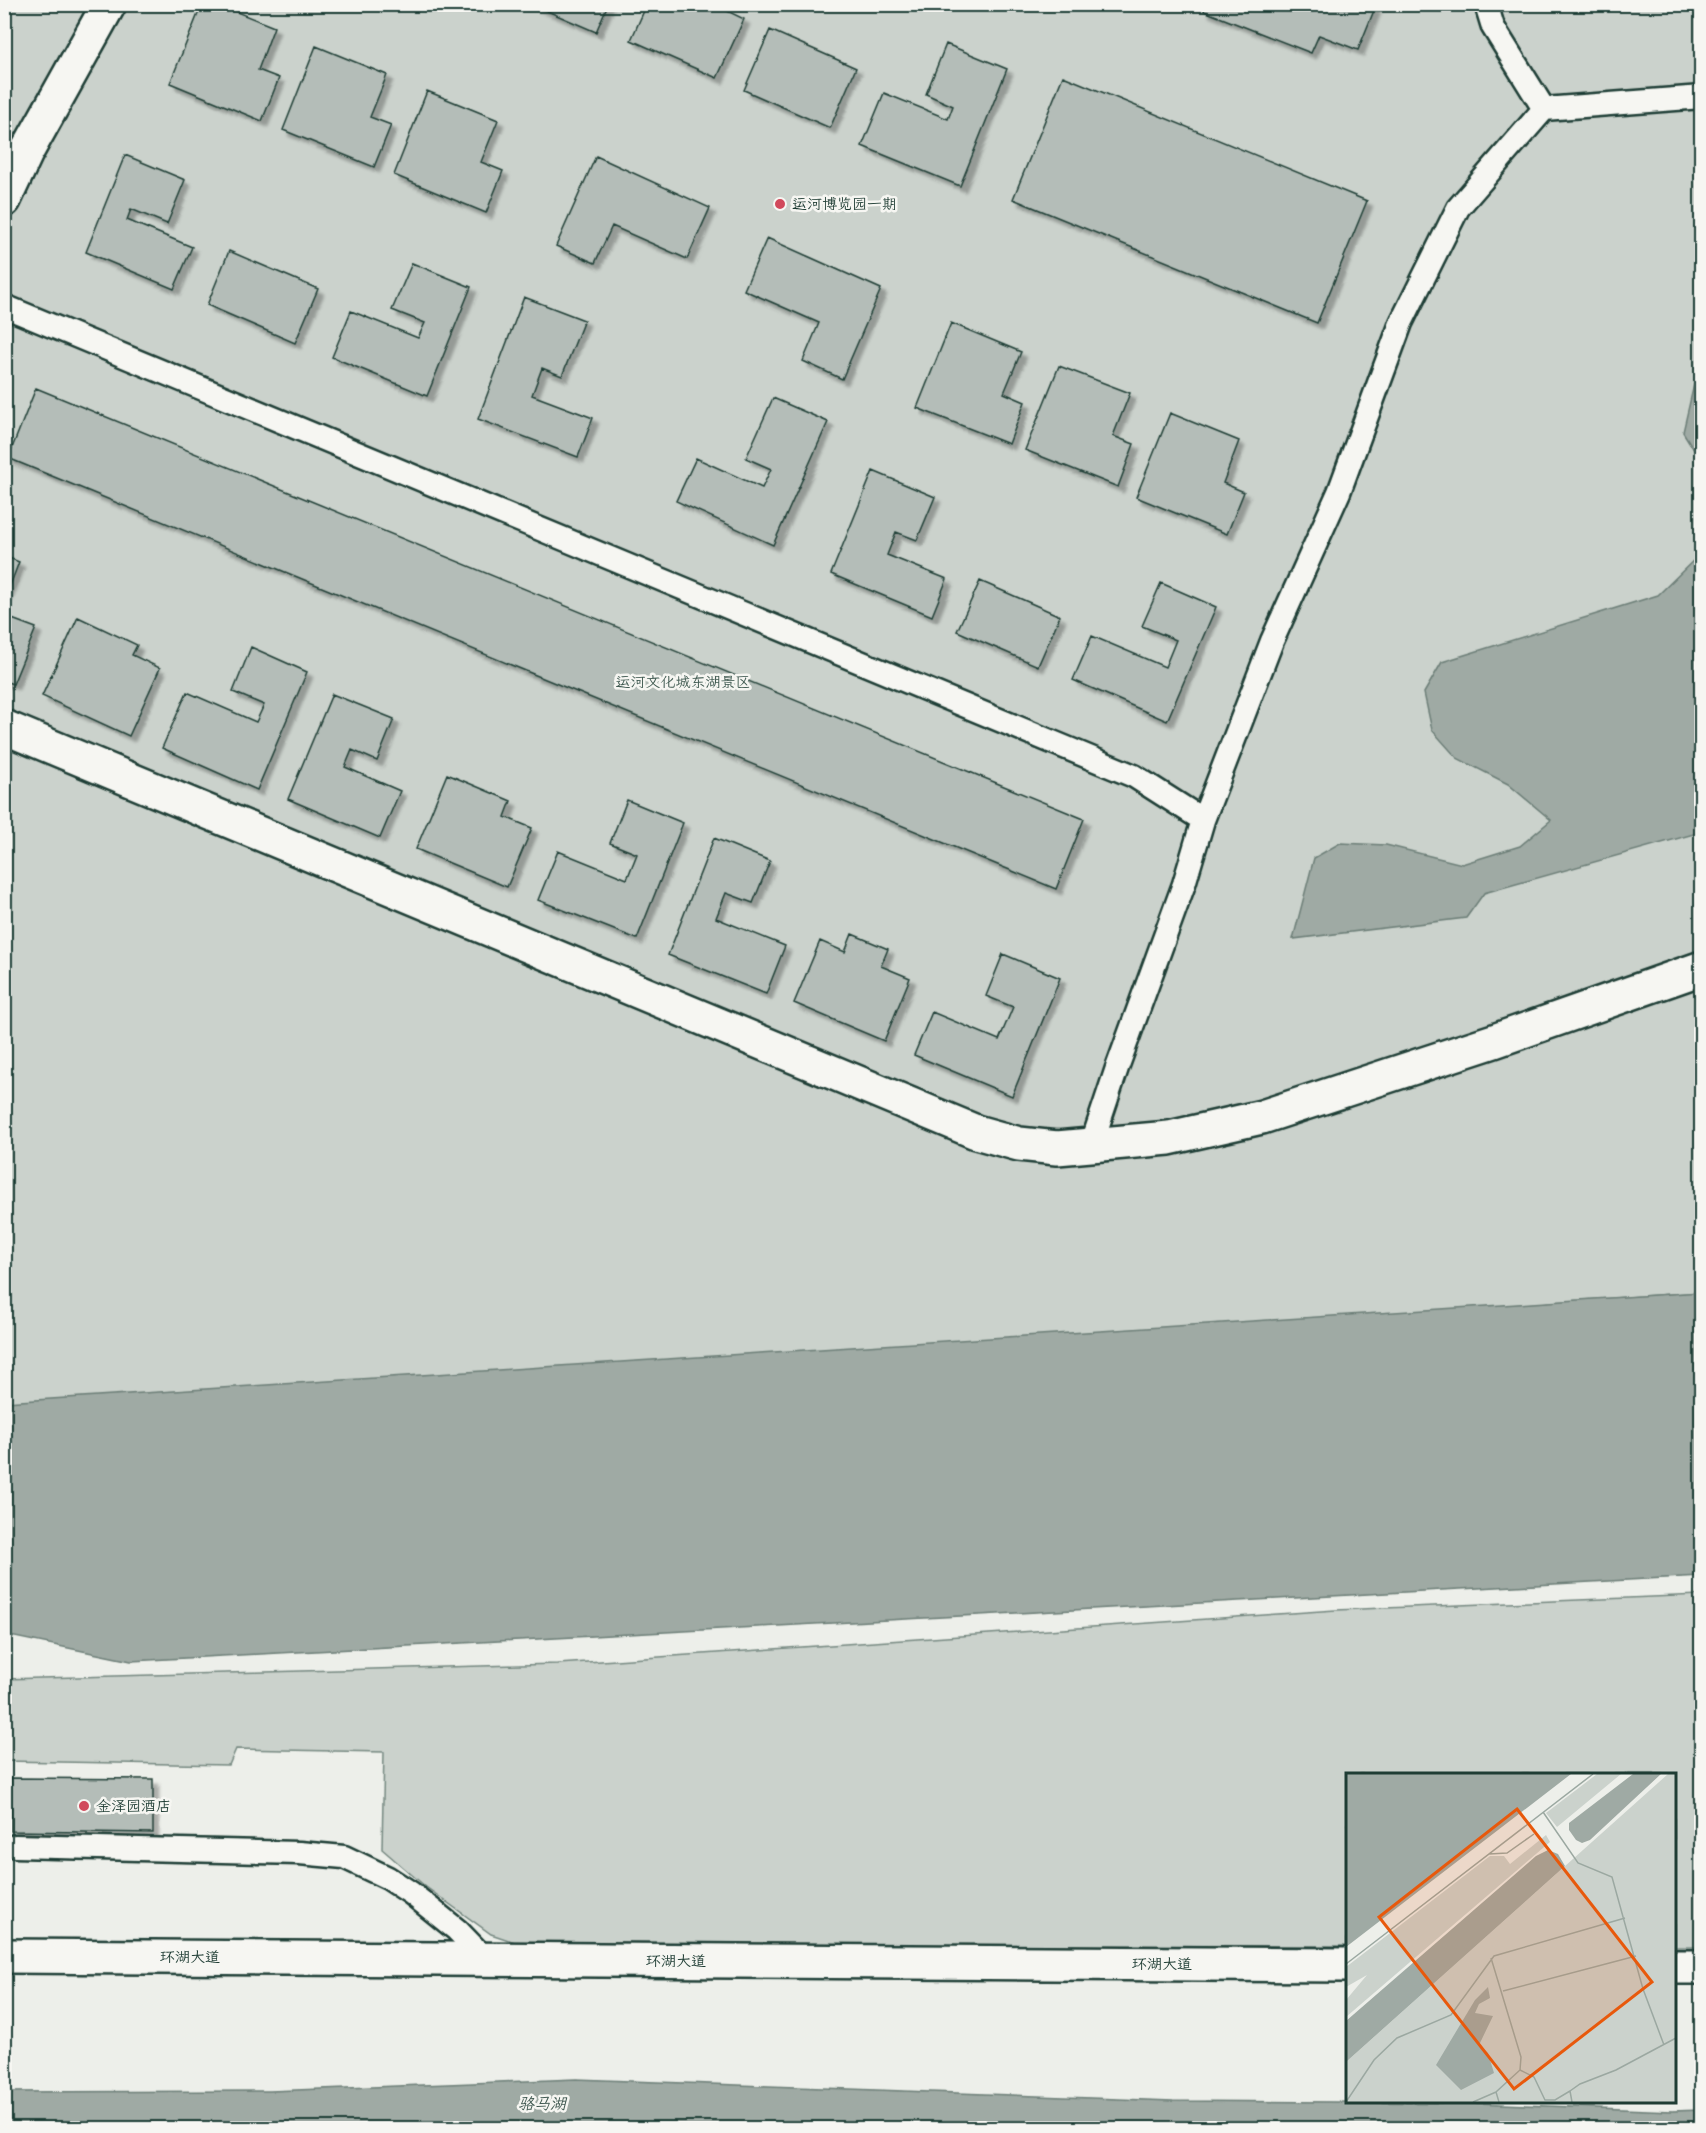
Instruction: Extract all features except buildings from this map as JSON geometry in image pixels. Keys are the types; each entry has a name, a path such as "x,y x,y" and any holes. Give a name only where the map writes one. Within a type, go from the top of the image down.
{"street":[{"path":"4,200 26,153 109,4"},
{"path":"4,727 976,1132 1019,1144 1057,1148 1169,1138 1262,1117 1494,1041 1701,968"},
{"name":"环湖大道","path":"4,1956 1346,1965"},
{"path":"1676,1967 1701,1967"}],"lane":[{"path":"1486,4 1494,27 1544,109"},
{"path":"1091,1146 1184,884 1203,820 1272,641 1339,492 1401,323 1458,208 1544,109 1701,97"},
{"path":"4,306 1134,776 1203,820"},
{"path":"15,1846 300,1853 344,1857 388,1878 411,1893 457,1930 485,1959"}],"green space":[{"name":"运河文化城东湖景区","path":"5,5 1701,5 1701,1292 5,1408"},
{"path":"1701,1595 1701,1947 1676,1947 1676,1773 1346,1773 1346,1946 521,1944 491,1934 426,1887 382,1849 384,1752 236,1749 229,1765 5,1761 4,1679 558,1664 1336,1610"}],"water":[{"path":"1701,354 1701,461 1683,432"},
{"path":"1701,553 1701,832 1484,893 1466,918 1293,939 1314,858 1340,843 1386,845 1462,864 1520,846 1551,820 1508,784 1457,758 1432,730 1424,693 1442,662 1658,595"},
{"path":"1701,1292 1701,1576 131,1661 5,1635 5,1402"},
{"name":"骆马湖","path":"576,2079 1173,2101 1477,2103 1672,2111 1701,2110 1702,2128 5,2128 5,2092 270,2091"}],"place":[{"name":"运河博览园一期","path":"780,204"},
{"name":"金泽园酒店","path":"84,1806"}]}
